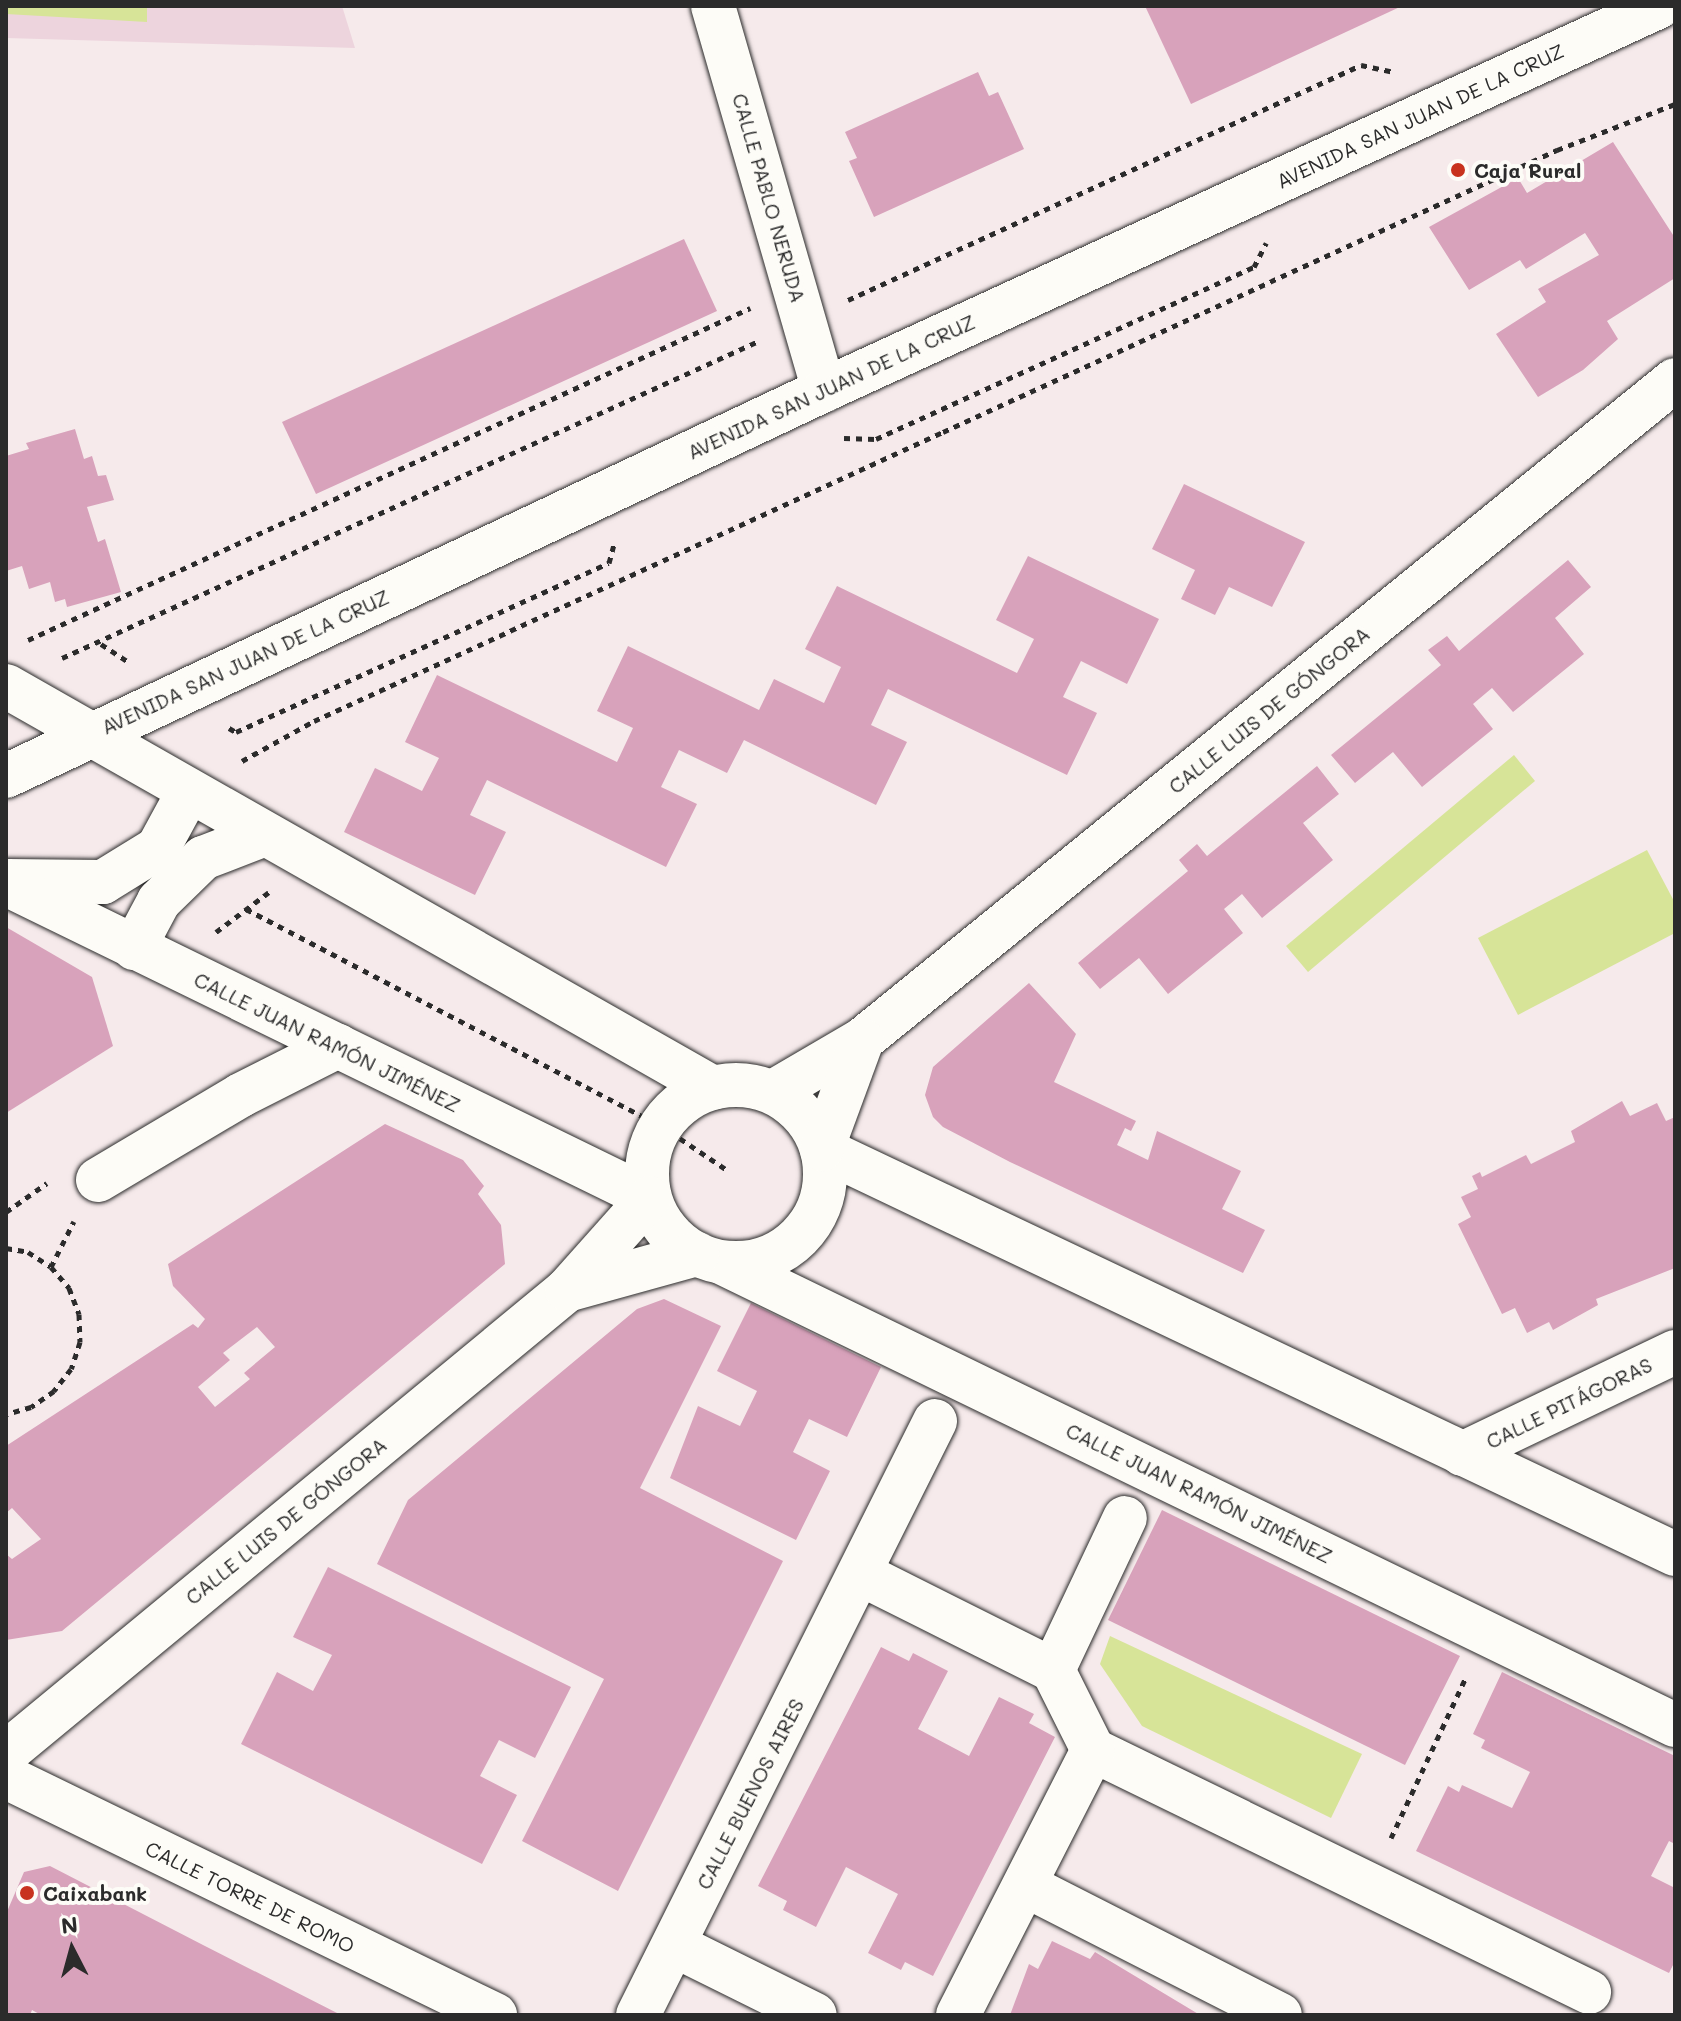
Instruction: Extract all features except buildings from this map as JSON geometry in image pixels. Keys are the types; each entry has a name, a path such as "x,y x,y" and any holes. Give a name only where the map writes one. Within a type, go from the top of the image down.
{"street":[{"name":"CALLE PABLO NERUDA","path":"713,6 824,390"},
{"name":"AVENIDA SAN JUAN DE LA CRUZ","path":"6,776 824,390 1660,6"},
{"name":"CALLE LUIS DE GÓNGORA","path":"773,1092 862,1040 1675,380"},
{"path":"6,686 263,835 713,1088"},
{"path":"9,882 103,882 158,848 189,791"},
{"path":"152,957 159,901 203,858 263,835"},
{"name":"CALLE JUAN RAMÓN JIMÉNEZ","path":"9,882 152,957 649,1198"},
{"name":"CALLE LUIS DE GÓNGORA","path":"567,1290 710,1258 749,1263 795,1242 822,1199 822,1149 862,1040"},
{"path":"98,1180 241,1095 338,1046"},
{"path":"710,1258 661,1224 649,1198 649,1147 660,1125 677,1106 713,1088 748,1085 773,1092 812,1125 822,1149 1675,1554"},
{"name":"CALLE LUIS DE GÓNGORA","path":"6,1753 567,1290 649,1198"},
{"name":"CALLE JUAN RAMÓN JIMÉNEZ","path":"710,1258 1675,1725"},
{"name":"CALLE PITÁGORAS","path":"1462,1454 1675,1352"},
{"name":"CALLE BUENOS AIRES","path":"638,2015 935,1421"},
{"path":"1053,1670 1125,1518"},
{"path":"861,1574 1053,1670 1093,1750 1589,1992"},
{"path":"958,2015 1093,1750"},
{"name":"CALLE TORRE DE ROMO","path":"6,1777 495,2015"},
{"path":"1025,1885 1280,2015"},
{"path":"674,1945 815,2015"}],"path":[{"path":"189,791 314,721 1557,150 1675,104"},
{"path":"835,438 876,439 1254,267 1270,234"},
{"path":"20,644 796,287"},
{"path":"236,732 609,563 617,533"},
{"path":"152,957 246,909 309,861"},
{"path":"246,909 660,1125 727,1170"},
{"path":"6,1248 28,1252 51,1267 69,1288 79,1314 80,1342 71,1369 54,1391 31,1407 6,1414"},
{"path":"1369,1885 1487,1633"}],"shaded area":[{"path":"6,6 342,6 355,48 6,38"}],"green space":[{"path":"6,6 147,6 147,22 6,14"},
{"path":"1514,755 1535,781 1308,972 1286,946"},
{"path":"1647,850 1675,903 1675,933 1518,1015 1478,938"},
{"path":"1110,1636 1362,1754 1331,1818 1142,1726 1100,1664"}],"place":[{"name":"Caja Rural","path":"1458,170"},
{"name":"Caixabank","path":"27,1893"}]}
